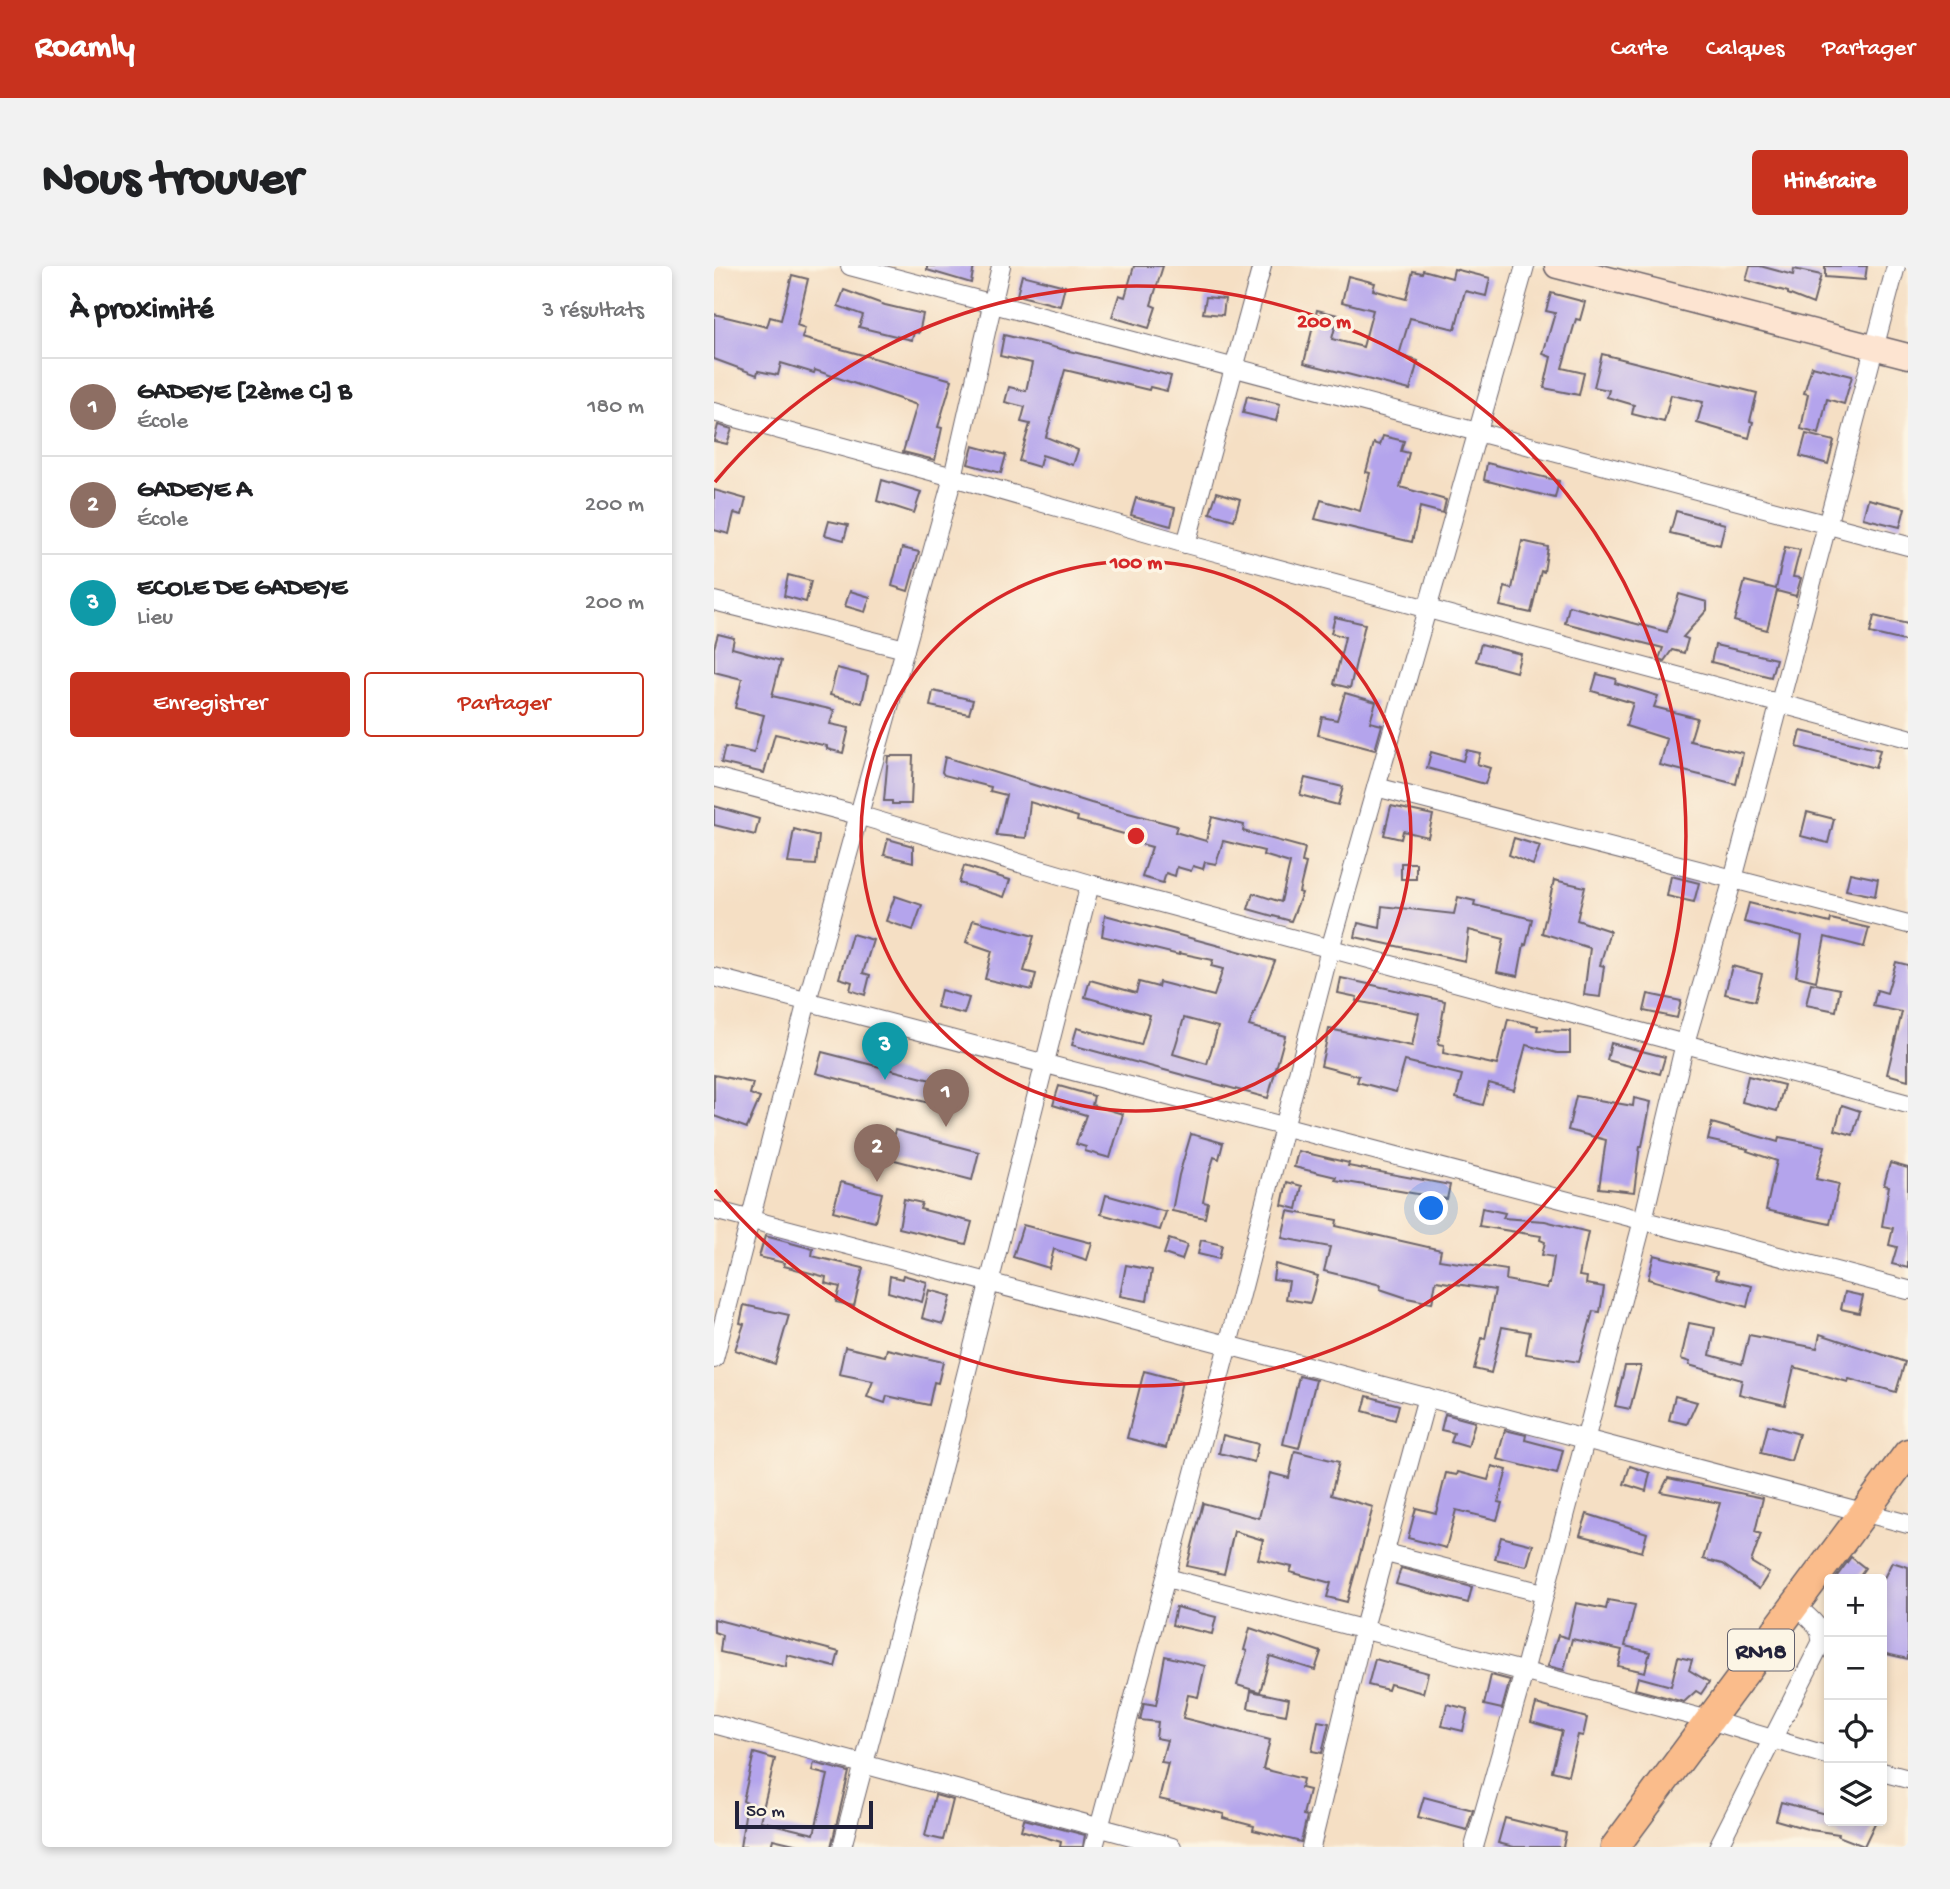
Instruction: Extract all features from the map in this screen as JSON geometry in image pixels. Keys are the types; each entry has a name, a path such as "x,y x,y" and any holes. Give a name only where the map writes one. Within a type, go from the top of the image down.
{"main road":[{"name":"RN18","path":"1615,1847 1908,1453"}],"street":[{"path":"850,266 1908,546"},
{"path":"714,1359 807,1000 953,477 1001,266"},
{"path":"1186,544 1262,266"},
{"path":"1094,1847 1167,1578 1330,948 1525,266"},
{"path":"1557,266 1908,356"},
{"path":"1474,1847 1524,1672 1643,1220 1685,1043 1733,878 1896,266"},
{"path":"714,412 1186,544 1908,738"},
{"path":"714,601 905,649"},
{"path":"714,777 858,815 1090,884 1908,1104"},
{"path":"1376,787 1908,923"},
{"path":"842,1847 1090,884"},
{"path":"714,977 1908,1290"},
{"path":"714,1210 1908,1524"},
{"path":"1311,1847 1364,1628 1427,1397"},
{"path":"1386,1553 1543,1593"},
{"path":"1167,1578 1709,1720 1824,1754"},
{"path":"1718,1847 1821,1643 1822,1635 1818,1627 1795,1605"},
{"path":"714,1724 1172,1847"},
{"path":"1887,1773 1908,1779"}],"building":[{"path":"927,266 974,266 971,283 927,270"},
{"path":"1134,266 1163,266 1151,305 1156,307 1149,328 1112,317 1119,295 1125,297"},
{"path":"1750,266 1793,275 1794,269 1821,275 1813,304 1788,292 1746,280"},
{"path":"1825,266 1867,266 1865,280 1825,277"},
{"path":"1454,269 1490,278 1486,296 1465,291 1455,329 1410,318 1399,355 1418,361 1410,390 1304,363 1317,310 1338,315 1332,339 1363,347 1373,310 1342,302 1348,276 1375,283 1373,290 1406,299 1413,271 1422,273 1423,270 1452,278"},
{"path":"792,275 808,279 797,325 805,328 802,338 952,380 938,427 942,428 935,460 903,452 917,405 815,370 814,373 781,363 778,375 758,371 757,375 714,359 714,314 767,327 770,317 781,320"},
{"path":"1022,275 1065,286 1060,306 1017,295"},
{"path":"844,290 885,305 923,314 919,333 914,332 912,340 859,327 863,315 838,306"},
{"path":"1551,293 1585,302 1580,320 1576,319 1562,368 1584,373 1579,395 1544,388 1551,357 1543,354 1555,313 1546,311"},
{"path":"1206,297 1225,299 1223,315 1203,313"},
{"path":"1004,335 1171,376 1167,391 1150,387 1149,390 1065,370 1046,437 1078,450 1073,465 1042,455 1039,467 1019,461 1030,424 1021,422 1025,407 1005,402 1009,387 1026,391 1032,363 1000,356"},
{"path":"1602,354 1757,393 1749,438 1697,423 1703,402 1671,395 1664,422 1632,414 1634,405 1607,397 1609,390 1594,387"},
{"path":"1812,366 1852,376 1844,404 1827,399 1819,434 1801,429 1808,394 1804,393"},
{"path":"1247,396 1280,404 1276,421 1243,413"},
{"path":"718,425 732,429 727,444 714,441"},
{"path":"1806,434 1834,441 1828,464 1800,456"},
{"path":"1383,436 1404,441 1401,451 1409,453 1400,487 1446,500 1443,513 1420,507 1412,542 1315,519 1321,500 1360,511 1370,473 1366,472 1374,443 1380,445"},
{"path":"973,446 1006,455 1001,473 968,464"},
{"path":"1487,463 1559,481 1555,498 1484,480"},
{"path":"882,480 921,492 914,513 877,501"},
{"path":"714,490 746,499 742,515 734,513 729,534 714,530"},
{"path":"1217,492 1240,499 1234,520 1210,513"},
{"path":"1136,498 1175,508 1171,526 1131,515"},
{"path":"1868,499 1905,508 1900,527 1863,518"},
{"path":"1676,511 1725,524 1720,545 1670,533"},
{"path":"829,521 848,525 844,540 825,535"},
{"path":"1522,541 1548,547 1544,572 1541,571 1531,613 1500,606 1505,587 1512,589"},
{"path":"1785,547 1800,550 1793,577 1801,578 1796,596 1777,591 1767,630 1734,621 1745,581 1776,589"},
{"path":"902,548 919,552 908,591 892,586"},
{"path":"788,575 811,581 806,602 784,596"},
{"path":"850,591 870,597 865,612 845,606"},
{"path":"1679,594 1707,602 1707,610 1683,637 1688,639 1684,653 1672,650 1664,661 1659,659 1663,648 1565,623 1569,606 1667,632"},
{"path":"1874,616 1908,624 1908,642 1870,633"},
{"path":"1335,617 1365,624 1350,688 1334,684 1345,637 1331,633"},
{"path":"718,634 734,638 732,648 781,661 772,696 834,710 830,724 849,728 843,753 827,749 827,746 775,734 764,773 721,763 725,747 754,753 764,715 735,708 742,679 714,672 714,648"},
{"path":"1481,644 1521,654 1516,672 1476,661"},
{"path":"1715,645 1776,659 1771,677 1711,662"},
{"path":"837,668 868,676 862,703 830,695"},
{"path":"1597,674 1616,679 1615,683 1658,696 1654,707 1697,718 1690,741 1743,753 1736,784 1660,765 1667,739 1626,726 1633,703 1592,691"},
{"path":"933,691 973,700 969,714 930,706"},
{"path":"1345,693 1376,702 1370,722 1382,725 1375,750 1318,735 1322,717 1337,720"},
{"path":"1801,731 1880,750 1875,768 1797,747"},
{"path":"1466,750 1480,753 1477,764 1490,768 1485,784 1427,768 1431,752 1463,761"},
{"path":"888,756 913,756 911,804 884,801"},
{"path":"945,757 1091,803 1177,826 1175,832 1206,841 1212,817 1244,825 1243,831 1305,848 1302,862 1306,863 1299,892 1302,893 1291,921 1248,909 1253,893 1281,902 1290,863 1263,855 1264,851 1223,841 1216,864 1205,862 1203,869 1193,866 1191,871 1177,867 1175,876 1166,873 1163,883 1142,877 1152,847 1141,844 1142,839 1077,821 1078,817 1030,802 1026,838 996,835 1006,795 990,791 991,787 944,775 942,772"},
{"path":"1305,778 1343,787 1338,805 1300,795"},
{"path":"714,806 759,819 755,835 714,825"},
{"path":"1391,806 1433,815 1428,837 1403,831 1401,839 1384,835"},
{"path":"1807,812 1834,819 1828,843 1801,836"},
{"path":"794,829 819,836 816,865 788,863"},
{"path":"1514,838 1540,846 1533,865 1509,855"},
{"path":"888,839 913,846 913,862 884,855"},
{"path":"1401,863 1416,863 1416,879 1401,879"},
{"path":"964,866 1010,880 1004,897 959,883"},
{"path":"1850,873 1878,879 1875,896 1846,890"},
{"path":"1671,876 1699,883 1694,902 1667,896"},
{"path":"1554,880 1585,887 1577,920 1610,931 1600,965 1604,966 1600,997 1584,995 1590,948 1542,933"},
{"path":"895,896 922,905 913,930 886,921"},
{"path":"1458,897 1475,901 1474,905 1532,919 1518,976 1497,972 1504,939 1469,930 1465,961 1355,937 1358,923 1380,928 1382,906 1454,914"},
{"path":"1749,903 1830,923 1831,919 1869,928 1864,947 1825,937 1816,981 1796,976 1802,936 1744,922"},
{"path":"1105,915 1275,961 1249,1026 1285,1036 1268,1098 1072,1045 1077,1028 1141,1045 1150,1015 1085,997 1090,980 1136,993 1139,982 1158,987 1159,982 1214,996 1223,969 1211,966 1213,960 1179,955 1102,936","holes":["1184,1018 1218,1027 1207,1064 1173,1054"]},
{"path":"973,920 1034,936 1024,971 1036,974 1032,990 985,979 992,951 966,942"},
{"path":"852,934 873,940 863,973 870,975 865,995 850,990 852,982 839,978"},
{"path":"1896,962 1908,965 1908,1080 1887,1074 1902,1012 1873,1006 1877,990 1887,993"},
{"path":"1732,966 1762,974 1755,1001 1725,994"},
{"path":"1341,978 1445,1001 1438,1044 1444,1045 1443,1053 1497,1065 1508,1019 1538,1026 1537,1030 1570,1031 1570,1053 1557,1053 1526,1045 1514,1090 1489,1083 1483,1105 1456,1098 1462,1075 1405,1061 1396,1092 1357,1082 1359,1076 1321,1066 1329,1029 1412,1046 1419,1013 1356,1001 1357,997 1338,993"},
{"path":"1811,983 1840,989 1836,1011 1806,1005"},
{"path":"941,990 969,998 964,1014 937,1007"},
{"path":"1648,994 1681,1001 1677,1018 1644,1011"},
{"path":"1611,1043 1665,1057 1660,1074 1607,1060"},
{"path":"822,1052 954,1086 948,1108 816,1073"},
{"path":"714,1075 753,1083 750,1094 760,1098 747,1128 714,1116"},
{"path":"1748,1076 1784,1085 1777,1111 1742,1102"},
{"path":"1059,1086 1094,1096 1092,1105 1123,1114 1110,1158 1085,1151 1086,1147 1076,1144 1086,1115 1053,1105"},
{"path":"1576,1096 1633,1106 1634,1098 1651,1102 1640,1146 1634,1192 1599,1188 1606,1140 1568,1130"},
{"path":"1842,1105 1860,1111 1853,1135 1835,1130"},
{"path":"1712,1123 1778,1142 1779,1137 1825,1146 1816,1179 1839,1184 1830,1224 1766,1210 1777,1161 1747,1151 1748,1149 1708,1140"},
{"path":"895,1130 979,1152 972,1180 887,1158"},
{"path":"1191,1134 1223,1143 1219,1159 1214,1157 1208,1176 1203,1202 1208,1203 1205,1218 1172,1211"},
{"path":"1298,1151 1349,1163 1348,1166 1450,1185 1447,1199 1335,1180 1336,1177 1294,1167"},
{"path":"1890,1163 1908,1168 1908,1268 1892,1264 1897,1247 1889,1245 1893,1228 1882,1226 1889,1186 1884,1185"},
{"path":"841,1182 882,1193 875,1222 833,1211"},
{"path":"1287,1182 1302,1186 1297,1209 1282,1205"},
{"path":"1106,1195 1166,1212 1160,1230 1101,1214"},
{"path":"904,1199 922,1203 920,1209 972,1222 966,1244 899,1228"},
{"path":"1482,1208 1505,1213 1503,1218 1545,1221 1588,1232 1579,1276 1587,1277 1586,1284 1604,1287 1600,1312 1593,1311 1579,1362 1526,1354 1530,1332 1502,1327 1491,1373 1474,1369 1482,1338 1485,1339 1495,1290 1436,1281 1432,1303 1407,1298 1380,1289 1381,1285 1324,1271 1330,1247 1282,1238 1288,1211 1337,1220 1336,1226 1441,1250 1439,1260 1507,1270 1506,1280 1547,1288 1554,1257 1542,1255 1545,1242 1540,1240 1541,1236 1479,1226"},
{"path":"1023,1225 1092,1243 1087,1260 1054,1249 1049,1268 1013,1257"},
{"path":"765,1236 813,1249 812,1256 863,1268 854,1306 836,1302 840,1287 825,1283 826,1277 759,1257"},
{"path":"1169,1239 1187,1245 1182,1260 1164,1254"},
{"path":"1201,1240 1222,1245 1219,1259 1198,1254"},
{"path":"1654,1255 1718,1271 1716,1278 1752,1286 1747,1307 1648,1279"},
{"path":"1275,1264 1318,1276 1310,1303 1286,1299 1289,1281 1273,1279"},
{"path":"1126,1265 1152,1270 1147,1301 1120,1296"},
{"path":"903,1275 927,1282 922,1302 888,1292 890,1276 902,1279"},
{"path":"929,1290 951,1296 943,1324 922,1318"},
{"path":"1845,1292 1863,1296 1859,1313 1841,1309"},
{"path":"744,1305 789,1315 775,1364 735,1350 744,1324 740,1323"},
{"path":"1689,1323 1715,1328 1710,1355 1742,1364 1749,1335 1817,1348 1820,1334 1905,1362 1896,1392 1794,1367 1785,1405 1739,1394 1742,1380 1689,1365 1690,1362 1681,1359"},
{"path":"845,1347 885,1356 887,1349 943,1362 938,1383 934,1382 929,1405 887,1396 885,1403 867,1397 873,1381 839,1374"},
{"path":"1625,1366 1641,1366 1630,1409 1615,1406"},
{"path":"1144,1371 1182,1381 1166,1448 1127,1438"},
{"path":"1299,1376 1316,1380 1299,1448 1283,1444"},
{"path":"1367,1396 1399,1405 1395,1420 1363,1411"},
{"path":"1675,1396 1697,1402 1687,1424 1669,1420"},
{"path":"1445,1414 1475,1422 1468,1447 1451,1442 1454,1433 1441,1430"},
{"path":"1768,1425 1799,1434 1791,1461 1761,1453"},
{"path":"1505,1430 1526,1435 1525,1440 1563,1450 1557,1474 1497,1459"},
{"path":"1223,1435 1258,1444 1254,1462 1219,1453"},
{"path":"1295,1451 1339,1462 1331,1495 1373,1507 1347,1602 1327,1597 1331,1583 1290,1572 1292,1567 1258,1559 1263,1540 1234,1531 1224,1574 1187,1566 1203,1503 1259,1518 1270,1473 1289,1478"},
{"path":"1492,1466 1507,1470 1498,1502 1502,1503 1497,1520 1456,1510 1446,1548 1408,1538 1416,1508 1436,1513 1446,1473 1457,1475 1458,1472 1488,1480"},
{"path":"1630,1466 1650,1473 1646,1491 1624,1484"},
{"path":"1668,1478 1763,1498 1755,1532 1761,1534 1751,1562 1769,1573 1759,1589 1722,1564 1703,1559 1720,1503 1661,1492"},
{"path":"1587,1514 1647,1533 1642,1552 1580,1535"},
{"path":"1501,1537 1533,1545 1527,1566 1495,1559"},
{"path":"1851,1557 1865,1568 1861,1574 1839,1574"},
{"path":"1892,1562 1908,1567 1908,1659 1887,1654 1886,1574"},
{"path":"1401,1568 1472,1587 1468,1603 1396,1584"},
{"path":"1608,1600 1635,1605 1625,1646 1650,1652 1645,1672 1618,1666 1622,1650 1572,1639 1564,1670 1548,1666 1558,1635 1568,1638 1576,1603 1606,1609"},
{"path":"1176,1607 1216,1617 1212,1634 1172,1625"},
{"path":"714,1619 839,1652 835,1667 787,1655 786,1667 720,1652 722,1635 714,1632"},
{"path":"1250,1628 1321,1652 1315,1670 1270,1656 1260,1692 1237,1685 1247,1651 1244,1650"},
{"path":"1165,1656 1205,1666 1198,1697 1188,1695 1183,1718 1270,1740 1263,1769 1303,1779 1301,1788 1309,1790 1303,1815 1307,1816 1301,1842 1253,1830 1254,1826 1223,1818 1224,1814 1159,1799 1168,1763 1161,1762 1167,1740 1156,1738 1158,1722 1140,1720 1144,1703 1156,1705"},
{"path":"1678,1657 1692,1660 1689,1670 1709,1682 1701,1694 1696,1691 1684,1702 1635,1689 1638,1677 1671,1686"},
{"path":"1375,1659 1428,1673 1423,1693 1390,1684 1388,1690 1368,1685"},
{"path":"1491,1675 1510,1680 1502,1709 1484,1705"},
{"path":"1251,1691 1289,1699 1286,1715 1248,1708"},
{"path":"1447,1704 1468,1709 1463,1731 1442,1726"},
{"path":"1536,1704 1587,1718 1583,1736 1578,1735 1568,1775 1552,1771 1562,1731 1531,1722"},
{"path":"1318,1721 1329,1723 1322,1753 1312,1751"},
{"path":"754,1753 775,1759 760,1821 814,1834 828,1775 812,1771 814,1763 849,1772 831,1847 807,1847 773,1839 771,1847 740,1847 747,1803 743,1801"},
{"path":"935,1795 953,1800 943,1840 925,1836"},
{"path":"1424,1797 1473,1810 1467,1830 1418,1817"},
{"path":"1781,1802 1824,1814 1824,1826 1874,1826 1864,1846 1838,1836 1839,1834 1811,1830 1776,1820"},
{"path":"1505,1818 1566,1833 1563,1847 1514,1847 1498,1843"},
{"path":"1024,1819 1085,1835 1083,1847 1060,1847 1061,1842 1021,1830"}],"place":[{"name":"ECOLE DE GADEYE","path":"885,1080"},
{"name":"GADEYE [2ème C] B","path":"946,1127"},
{"name":"GADEYE A","path":"877,1182"}]}
